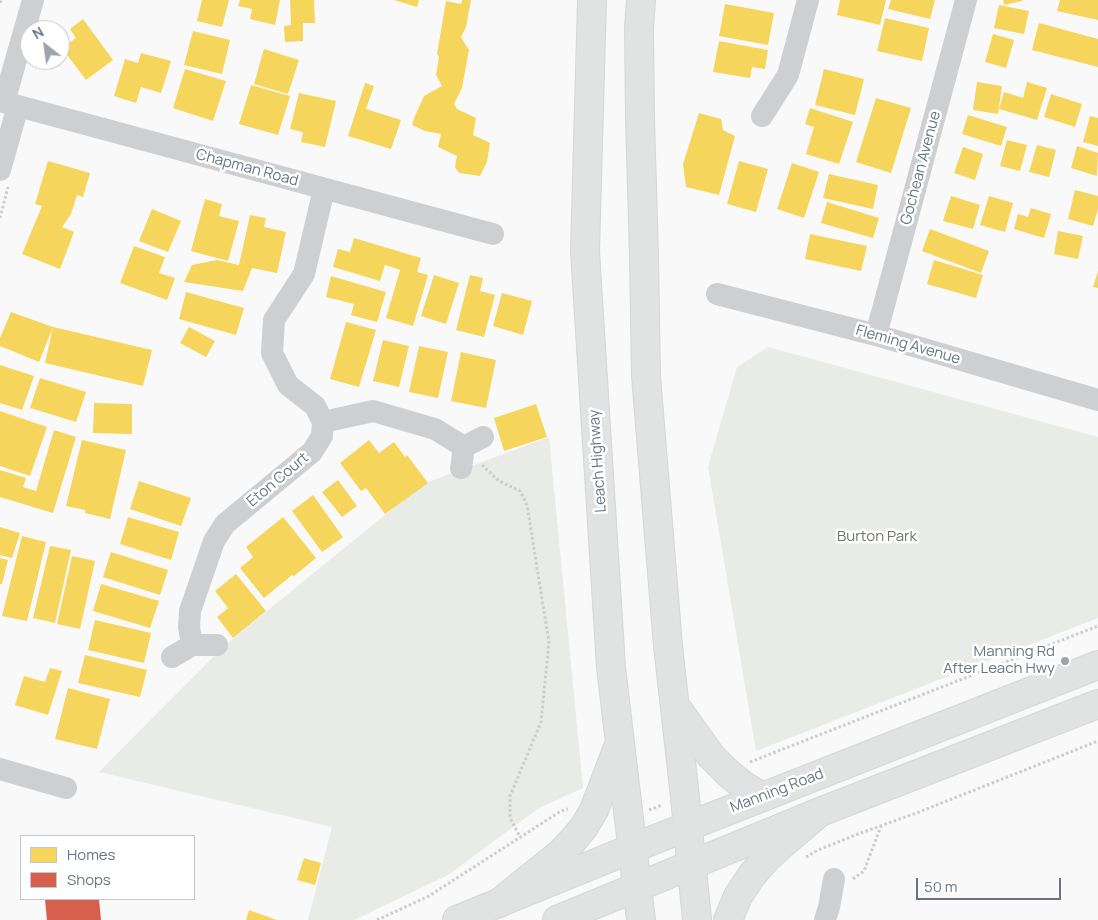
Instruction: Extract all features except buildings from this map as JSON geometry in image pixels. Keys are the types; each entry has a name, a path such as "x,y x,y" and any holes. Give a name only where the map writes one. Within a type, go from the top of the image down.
{"main road":[{"path":"575,0 585,251"},
{"name":"Leach Highway","path":"592,0 585,251 611,668 641,920"},
{"path":"640,0 640,119 646,376 668,646 697,920"},
{"name":"Manning Road","path":"457,920 688,826 1098,665"},
{"path":"564,919 637,886 820,812 1098,704"},
{"path":"675,706 711,756 744,786 763,797"},
{"path":"499,902 561,853 576,838 589,819 597,802 620,740"},
{"path":"728,920 738,896 752,875 780,846 820,812"}],"street":[{"path":"0,170 7,103 33,0"},
{"path":"762,116 788,75 808,0"},
{"name":"Gochean Avenue","path":"876,335 966,0"},
{"name":"Chapman Road","path":"7,103 493,234"},
{"path":"324,189 304,274 274,320 272,353 288,385 315,406 323,422 373,412 436,429 469,450"},
{"name":"Fleming Avenue","path":"717,294 876,335 1098,400"},
{"name":"Eton Court","path":"192,645 188,627 190,612 214,541 225,524 312,452 322,436 323,422"},
{"path":"172,657 192,645 218,645"},
{"path":"0,769 66,788"},
{"path":"825,920 834,884"}],"path":[{"path":"469,450 499,481 520,491 527,504 549,642 541,722 510,796 510,818 520,837"},
{"path":"728,773 739,762 752,762 1098,626"},
{"path":"802,858 818,850 1098,741"},
{"path":"629,817 685,797"},
{"path":"377,920 429,896 567,808 589,819"},
{"path":"834,884 845,885 864,871 882,826"}],"green space":[{"name":"Burton Park","path":"768,347 1098,437 1098,618 756,751 708,467 737,367"},
{"path":"549,437 583,788 539,808 448,875 354,920 308,920 332,827 99,772 224,646 423,484"}],"place":[{"name":"Manning Rd After Leach Hwy","path":"1065,661"}]}
